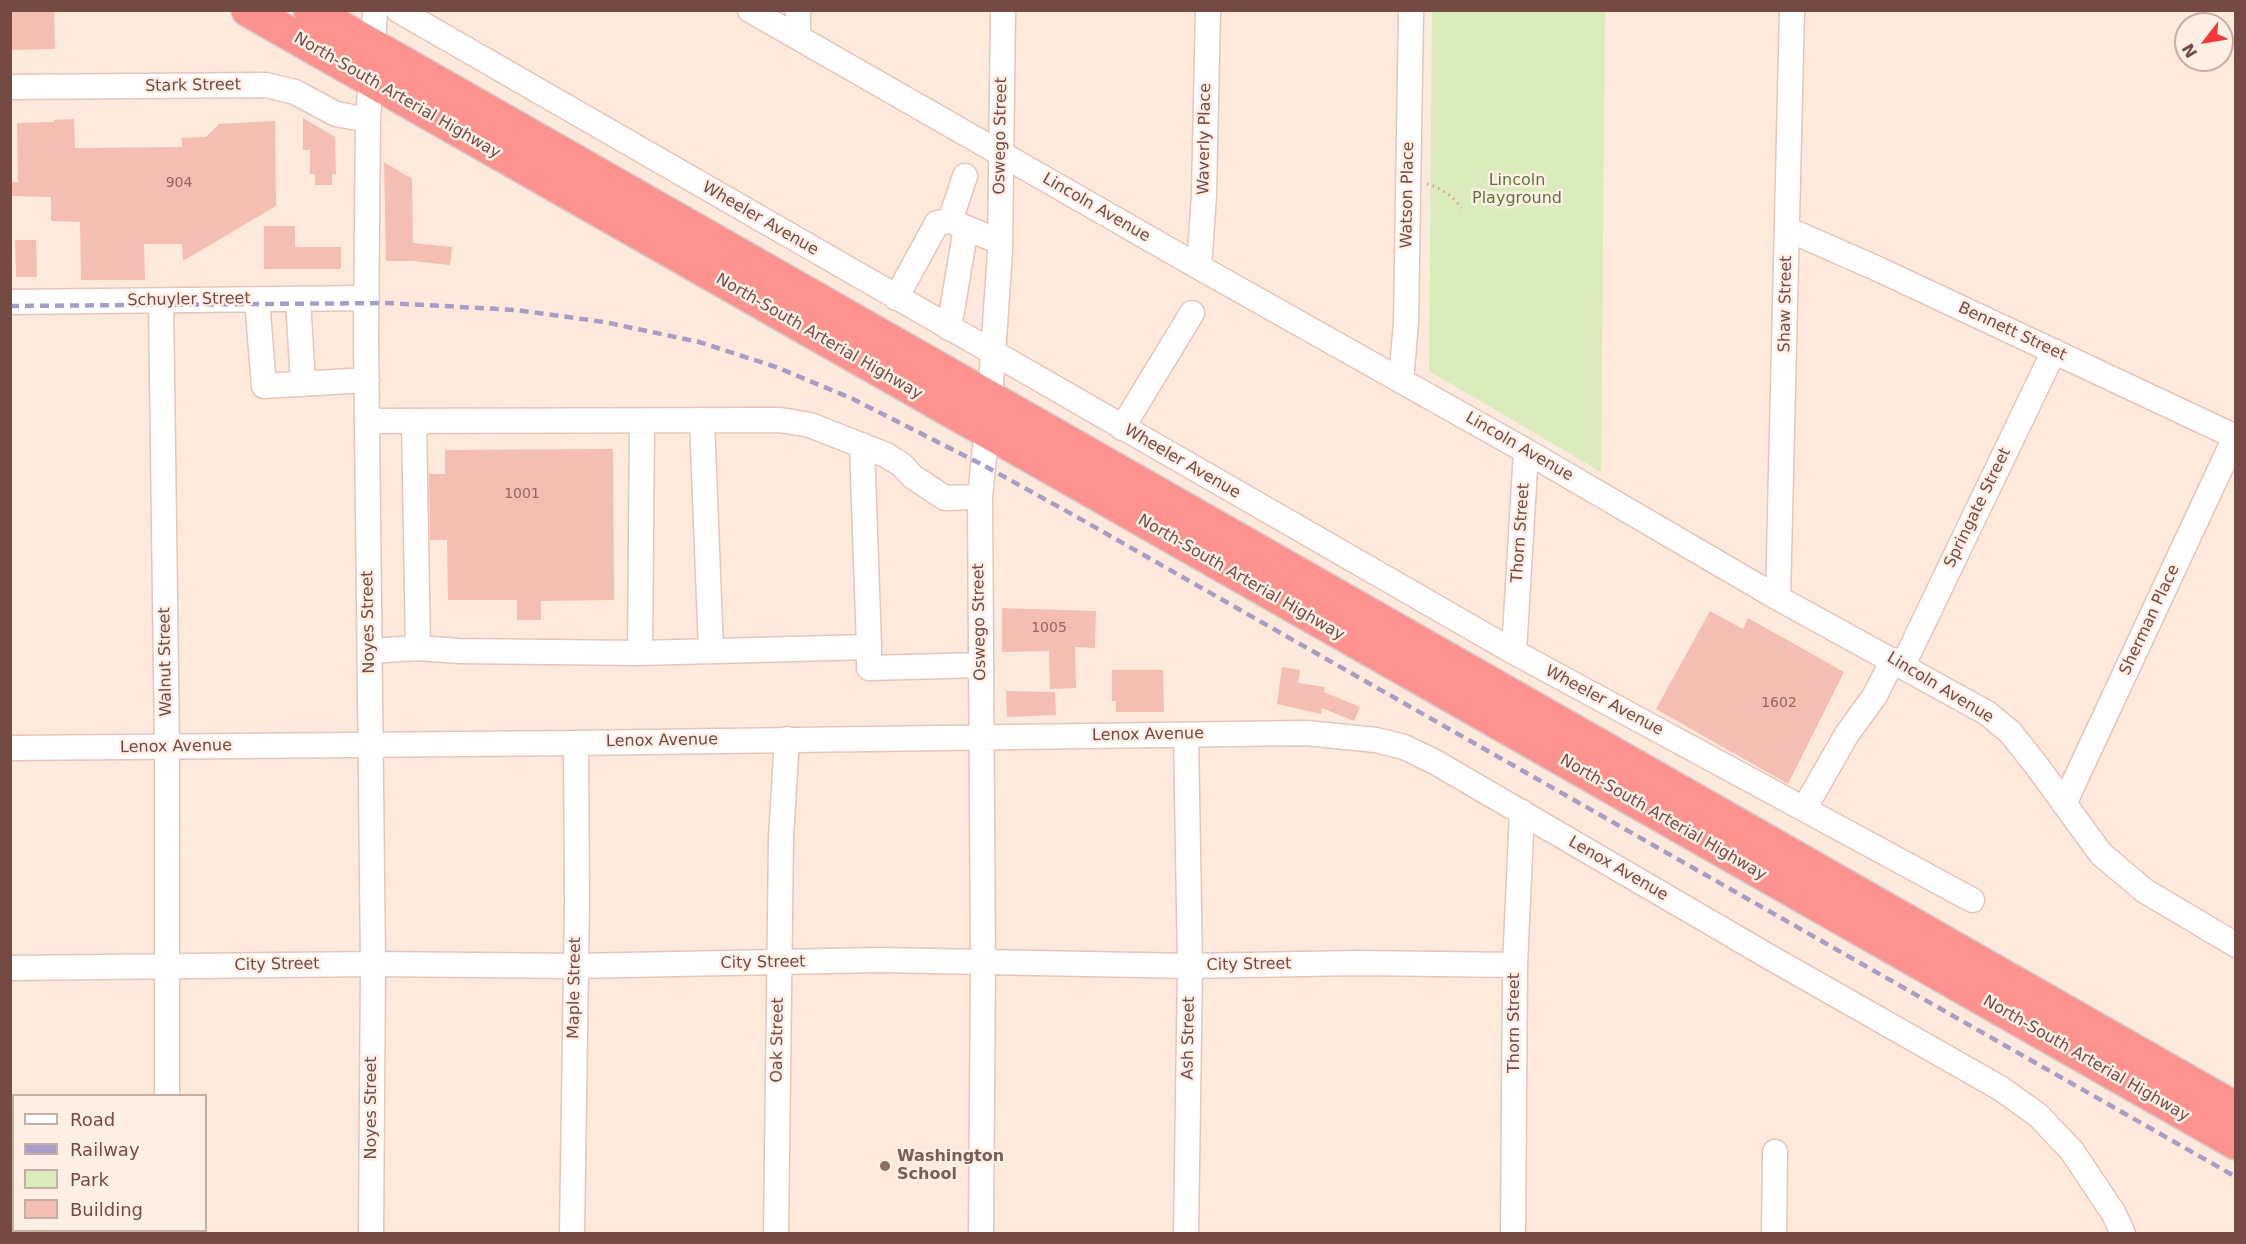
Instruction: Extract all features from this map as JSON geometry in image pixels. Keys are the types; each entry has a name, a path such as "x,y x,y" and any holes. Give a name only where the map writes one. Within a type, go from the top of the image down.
{"highway":[{"name":"North-South Arterial Highway","path":"248,10 2235,1143"},
{"name":"North-South Arterial Highway","path":"310,10 2235,1109"}],"street":[{"name":"Noyes Street","path":"371,1233 373,964 367,298 368,120 375,10"},
{"name":"Wheeler Avenue","path":"398,10 1514,652 1972,900"},
{"name":"Lincoln Avenue","path":"750,10 1199,267 1526,450 1778,598 1987,713 2010,732 2101,854 2145,891 2235,945"},
{"path":"798,10 798,37"},
{"name":"Oswego Street","path":"981,1233 984,963 980,497 990,398 1000,242 1003,10"},
{"name":"Waverly Place","path":"1199,267 1204,195 1208,10"},
{"name":"Watson Place","path":"1401,380 1406,323 1411,10"},
{"name":"Shaw Street","path":"1778,598 1791,10"},
{"name":"Stark Street","path":"10,87 266,86 295,92 336,114 368,120"},
{"path":"949,328 958,224 965,176"},
{"path":"896,298 937,223 958,224 1000,242"},
{"name":"Bennett Street","path":"1787,229 1878,268 2235,436"},
{"name":"Schuyler Street","path":"10,302 367,298"},
{"path":"298,299 303,384"},
{"path":"257,300 264,386 367,380"},
{"name":"Walnut Street","path":"161,301 167,747 167,1094"},
{"path":"1122,428 1192,314"},
{"name":"Springate Street","path":"1804,809 1847,734 1898,663 2054,351"},
{"path":"702,420 711,651"},
{"path":"367,421 780,420 810,425 886,454 902,465 913,477 945,498 980,497"},
{"path":"640,653 642,421"},
{"path":"414,422 418,648"},
{"name":"Sherman Place","path":"2064,804 2235,436"},
{"path":"862,445 869,668 981,665"},
{"name":"Thorn Street","path":"1514,652 1526,450"},
{"path":"370,651 418,648 459,651 640,653 869,647"},
{"name":"Lenox Avenue","path":"10,748 1306,733 1376,740 1404,747 1435,762 2000,1088 2038,1115 2072,1151 2114,1214 2123,1233"},
{"name":"Ash Street","path":"1186,735 1190,966 1186,1233"},
{"name":"Oak Street","path":"776,1233 781,837 787,739"},
{"name":"Maple Street","path":"572,1233 576,743"},
{"name":"Thorn Street","path":"1513,1233 1515,965 1522,812"},
{"name":"City Street","path":"10,968 373,964 575,966 880,960 1190,966 1359,963 1515,965"},
{"path":"1774,1233 1775,1152"}],"path":[{"path":"1408,184 1436,186 1456,201 1461,208"}],"green space":[{"name":"Lincoln Playground","path":"1432,11 1605,11 1601,472 1429,371"}],"building":[{"path":"10,10 54,10 55,49 10,50"},
{"path":"303,118 335,137 336,174 332,174 332,185 315,185 315,174 310,174 310,150 303,150"},
{"path":"74,119 75,148 182,147 182,138 206,137 219,124 275,121 276,206 183,261 182,244 144,244 145,280 81,280 80,222 51,221 51,197 11,196 11,182 18,182 17,123"},
{"path":"384,162 412,179 413,243 452,247 450,265 386,261"},
{"path":"264,226 295,226 295,247 341,247 341,269 264,269"},
{"path":"15,240 36,240 37,277 16,277"},
{"path":"613,449 614,600 541,601 541,620 517,620 517,600 448,600 447,540 430,540 429,474 445,474 445,450"},
{"path":"1002,608 1096,611 1095,648 1075,647 1076,688 1050,689 1049,651 1002,652"},
{"path":"1710,611 1743,629 1748,618 1844,672 1788,784 1656,709"},
{"path":"1282,667 1300,670 1298,683 1325,687 1324,692 1360,707 1354,721 1322,708 1321,714 1277,704"},
{"path":"1112,670 1163,670 1164,712 1116,712 1116,701 1112,701"},
{"path":"1006,691 1055,692 1056,715 1007,717"}],"railway":[{"path":"10,306 388,303 516,310 604,322 699,342 776,367 853,399 983,465 1077,517 2236,1177"}],"place":[{"name":"Washington School","path":"885,1166"}]}
